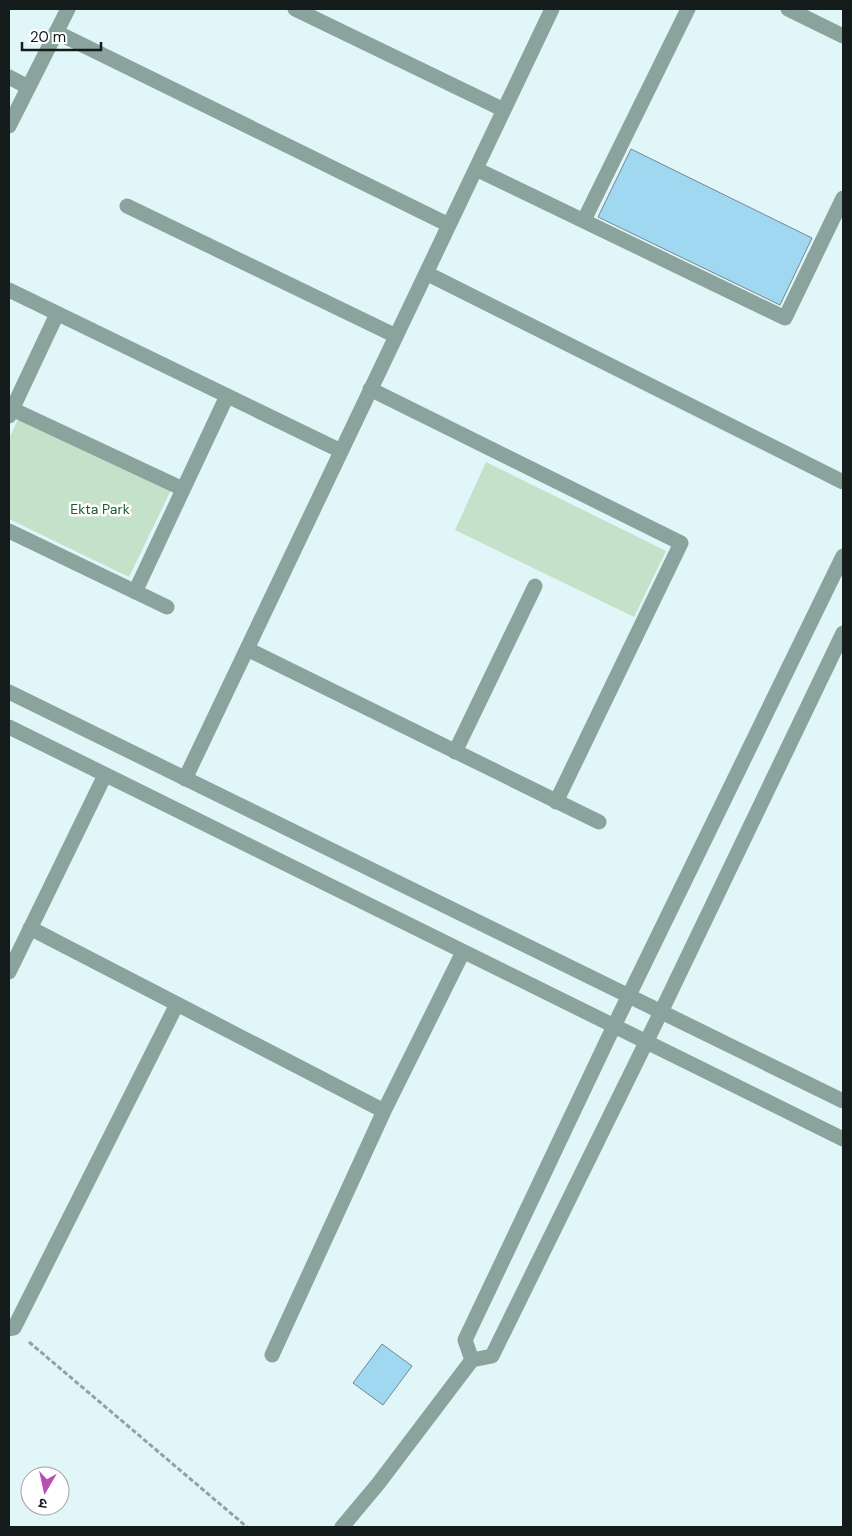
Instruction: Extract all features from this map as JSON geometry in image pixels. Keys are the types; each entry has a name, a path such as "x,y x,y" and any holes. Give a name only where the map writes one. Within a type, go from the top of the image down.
{"street":[{"path":"9,126 68,9"},
{"path":"295,9 504,110"},
{"path":"185,778 552,9"},
{"path":"584,220 688,9"},
{"path":"788,9 843,36"},
{"path":"56,32 449,226"},
{"path":"9,77 28,87"},
{"path":"476,169 785,318 843,198"},
{"path":"127,206 396,336"},
{"path":"426,273 843,482"},
{"path":"9,290 341,451"},
{"path":"57,314 10,412 183,490"},
{"path":"370,389 681,543 556,802"},
{"path":"135,592 227,396"},
{"path":"9,531 167,607"},
{"path":"472,1360 465,1340 614,1026 843,556"},
{"path":"455,752 535,586"},
{"path":"342,1527 378,1484 472,1360 492,1356 843,633"},
{"path":"247,649 598,822"},
{"path":"9,692 843,1101"},
{"path":"9,727 843,1139"},
{"path":"9,972 105,775"},
{"path":"30,928 384,1111"},
{"path":"272,1355 384,1111 463,952"},
{"path":"11,1329 177,1004"}],"path":[{"path":"11,1329 247,1527"}],"green space":[{"name":"Ekta Park","path":"19,417 171,490 129,577 9,519 9,439"},
{"path":"486,462 666,551 634,617 455,530"}],"building":[{"path":"631,149 812,238 780,305 598,217"},
{"path":"382,1344 412,1366 383,1405 353,1383"}]}
